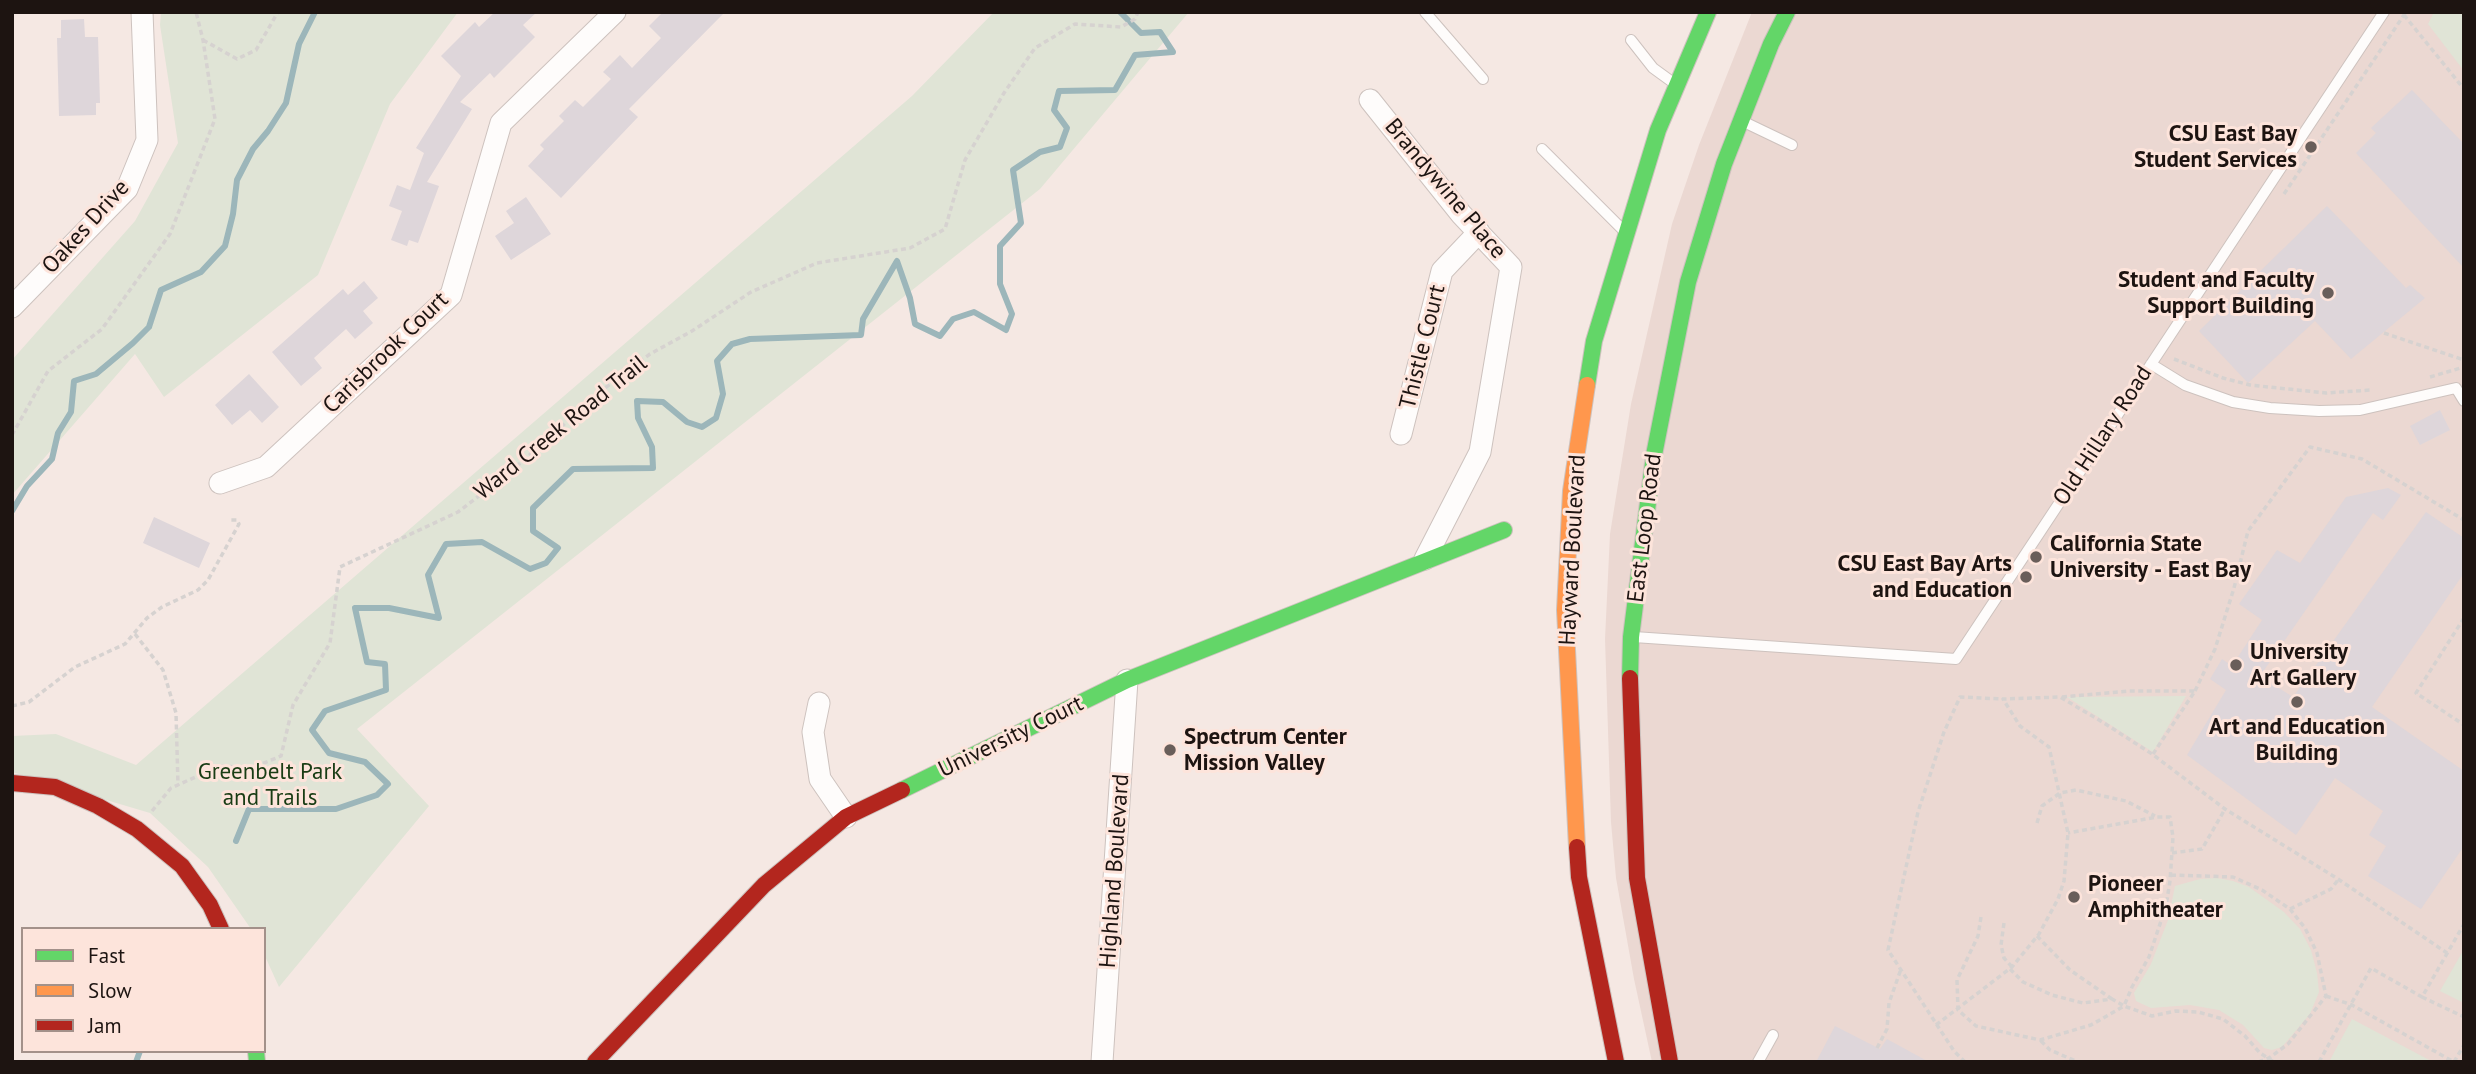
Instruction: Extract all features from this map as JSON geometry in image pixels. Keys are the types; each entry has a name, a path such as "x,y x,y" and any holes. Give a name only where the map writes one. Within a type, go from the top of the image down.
{"street":[{"name":"Oakes Drive","path":"12,307 127,189 147,141 142,12"},
{"name":"Carisbrook Court","path":"220,484 265,467 452,295 501,123 614,12"},
{"name":"Hayward Boulevard","path":"1616,1062 1579,877 1565,610 1571,491 1594,341 1658,130 1708,12"},
{"name":"East Loop Road","path":"1671,1062 1637,878 1631,637 1654,455 1688,282 1724,164 1771,44 1787,12"},
{"name":"Brandywine Place","path":"1370,100 1461,214 1511,267 1480,452 1425,559"},
{"name":"Thistle Court","path":"1401,434 1442,271 1479,232"},
{"name":"University Court","path":"595,1062 764,885 846,817 1127,680 1425,559 1504,530"},
{"name":"Highland Boulevard","path":"1102,1062 1127,680"},
{"path":"818,703 813,732 820,779 846,817"},
{"path":"12,783 55,787 98,806 137,829 182,866 210,905 220,927"}],"lane":[{"path":"1425,12 1483,79"},
{"name":"Old Hillary Road","path":"1631,637 1956,659 2384,12"},
{"path":"1631,40 1653,68 1677,86"},
{"path":"1741,121 1792,145"},
{"path":"1542,149 1626,233"},
{"path":"2151,364 2185,385 2233,402 2270,408 2360,410 2456,388 2464,401"},
{"path":"1758,1062 1773,1035"}],"path":[{"path":"12,435 48,371 103,329 170,234 215,119 196,12"},
{"path":"203,40 237,59 256,50 278,12"},
{"name":"Ward Creek Road Trail","path":"137,829 171,788 220,766 252,768 281,757 293,705 330,643 340,567 457,512 509,473 606,388 650,354 692,331 751,292 817,263 910,248 945,229 965,160 1004,93 1035,48 1075,24 1121,27 1135,19 1138,12"},
{"path":"2404,15 2464,89"},
{"path":"2384,333 2464,360"},
{"path":"2172,358 2223,378 2250,385 2326,393 2349,393 2379,388"},
{"path":"2422,379 2464,367"},
{"path":"2152,754 2195,691 2215,649 2234,589 2248,531 2310,447 2362,460 2464,520"},
{"path":"12,706 29,702 75,667 125,644 148,618 162,607 198,590 208,579 239,524 237,520 229,520"},
{"path":"2464,618 2416,693 2464,724"},
{"path":"134,633 163,670 176,713 178,785"},
{"path":"1965,1062 1936,1025 1888,950 1918,812 1944,732 1960,697 2060,698 2129,691 2195,691"},
{"path":"2060,698 2152,754 2225,809 2447,953"},
{"path":"1936,1025 2011,968 2037,936 2058,899 2064,881 2068,833 2049,747 2020,726 2003,699"},
{"path":"2037,823 2042,806 2060,793 2076,790 2126,801 2157,817"},
{"path":"2172,853 2202,849 2225,809"},
{"path":"1981,917 1978,936 1957,980 1958,1010 1976,1026 2040,1040 2091,1025 2124,1006 2149,957 2166,906 2172,853 2170,817 2068,833"},
{"path":"2171,875 2233,877 2262,890 2290,909 2305,928 2317,953 2326,996"},
{"path":"2290,909 2331,889 2338,880"},
{"path":"2004,923 2001,945 2004,958 2011,968 2034,988 2083,1003 2112,999"},
{"path":"2423,997 2464,925"},
{"path":"2037,936 2070,970 2124,1006 2152,1016 2176,1011 2199,1012 2223,1019 2274,1062"},
{"path":"2319,1062 2371,968 2464,1017"},
{"path":"1877,1048 1887,1029 1889,1003 1901,969"},
{"path":"2326,996 2352,1005 2454,1062 2464,1045"},
{"path":"2258,1062 2269,1058 2288,1044 2326,996"},
{"path":"2040,1040 2050,1050 2078,1062"}],"shaded area":[{"name":"California State University - East Bay","path":"1752,12 2464,12 2464,1062 1652,1062 1616,878 1611,822 1605,639 1610,534 1631,404 1672,224 1699,145"}],"green space":[{"path":"161,12 458,12 390,104 318,275 164,397 135,354 12,495 12,360 135,221 178,143 160,25"},
{"name":"Greenbelt Park and Trails","path":"994,12 1189,12 1040,189 357,729 429,806 279,987 266,958 266,927 250,927 208,867 150,813 12,772 12,736 56,734 136,765 912,96"},
{"path":"2434,12 2464,12 2464,71 2428,24"},
{"path":"2186,696 2153,752 2067,697"},
{"path":"2217,878 2249,887 2284,912 2300,929 2311,950 2319,992 2310,1014 2282,1047 2272,1050 2264,1048 2243,1025 2219,1010 2190,1005 2151,1008 2136,1001 2134,993 2151,964 2168,920 2175,886 2200,879"},
{"path":"2464,949 2464,1003 2440,991"},
{"path":"2352,1019 2433,1062 2329,1062"}],"building":[{"path":"495,12 537,12 523,25 535,37 494,78 490,73 460,102 472,109 427,182 439,186 418,243 409,240 407,246 391,240 402,211 389,206 397,185 410,190 424,153 416,148 461,76 441,56 475,22 479,27"},
{"path":"663,12 725,12 629,109 638,117 561,198 528,166 544,149 540,145 564,121 559,116 575,100 583,107 611,79 603,72 620,55 632,68 661,38 649,26"},
{"path":"84,19 85,37 98,37 100,103 96,103 96,115 59,116 57,38 61,38 61,20"},
{"path":"2412,90 2464,144 2464,268 2356,153 2376,133 2371,128"},
{"path":"526,197 551,234 511,260 495,236 514,223 506,211"},
{"name":"Student and Faculty Support Building","path":"2327,206 2406,288 2410,285 2425,298 2351,359 2315,321 2248,383 2199,331"},
{"path":"364,281 378,298 363,311 373,323 355,339 346,329 314,358 322,368 301,386 272,352 343,289 348,295"},
{"path":"249,374 279,407 262,423 250,410 232,425 215,405"},
{"path":"2440,410 2450,430 2420,445 2410,426"},
{"name":"Art and Education Building","path":"2388,488 2401,495 2383,520 2373,513 2260,676 2293,697 2426,512 2464,538 2464,573 2372,707 2464,771 2464,846 2421,909 2368,876 2386,846 2369,835 2383,811 2335,778 2296,835 2187,755 2226,690 2210,679 2222,659 2232,666 2262,620 2239,604 2277,550 2300,563 2346,497"},
{"path":"154,517 210,543 199,568 143,543"},
{"path":"1835,1026 1880,1049 1887,1039 1929,1062 1816,1062"}],"waterway":[{"path":"12,511 27,486 52,459 58,433 71,412 74,381 96,374 133,343 149,327 161,290 201,272 225,246 233,214 237,180 253,149 286,103 299,44 315,12"},
{"path":"236,841 249,809 336,809 377,795 388,784 365,762 329,753 312,730 325,711 386,690 385,664 367,662 355,608 389,608 439,618 428,575 446,544 482,542 530,569 546,563 558,548 533,531 533,508 573,469 653,468 652,447 638,418 637,401 663,402 687,422 702,427 716,418 723,394 717,361 732,344 750,339 861,335 863,319 897,261 910,298 915,324 940,336 953,319 974,312 1006,330 1012,314 1000,284 1000,246 1021,223 1013,170 1040,152 1060,147 1067,128 1054,110 1059,91 1115,90 1135,55 1173,52 1160,32 1141,33 1120,12"},
{"path":"136,1062 139,1053"}],"traffic: fast":[{"path":"1587,385 1594,341 1658,130 1708,12"},
{"path":"1630,678 1631,637 1654,455 1688,282 1724,164 1771,44 1787,12"},
{"path":"902,790 1127,680 1504,530"},
{"path":"256,1053 257,1062"}],"traffic: slow":[{"path":"1577,847 1565,610 1571,491 1587,385"}],"traffic: jam":[{"path":"1630,678 1637,878 1670,1062"},
{"path":"12,783 55,787 98,806 137,829 182,866 210,905 220,927"},
{"path":"595,1062 764,885 846,817 902,790"},
{"path":"1577,847 1579,877 1616,1062"}],"place":[{"name":"CSU East Bay Student Services","path":"2311,147"},
{"name":"Student and Faculty Support Building","path":"2328,293"},
{"name":"California State University - East Bay","path":"2036,557"},
{"name":"CSU East Bay Arts and Education","path":"2026,577"},
{"name":"University Art Gallery","path":"2236,665"},
{"name":"Art and Education Building","path":"2297,702"},
{"name":"Spectrum Center Mission Valley","path":"1170,750"},
{"name":"Pioneer Amphitheater","path":"2074,897"}]}
